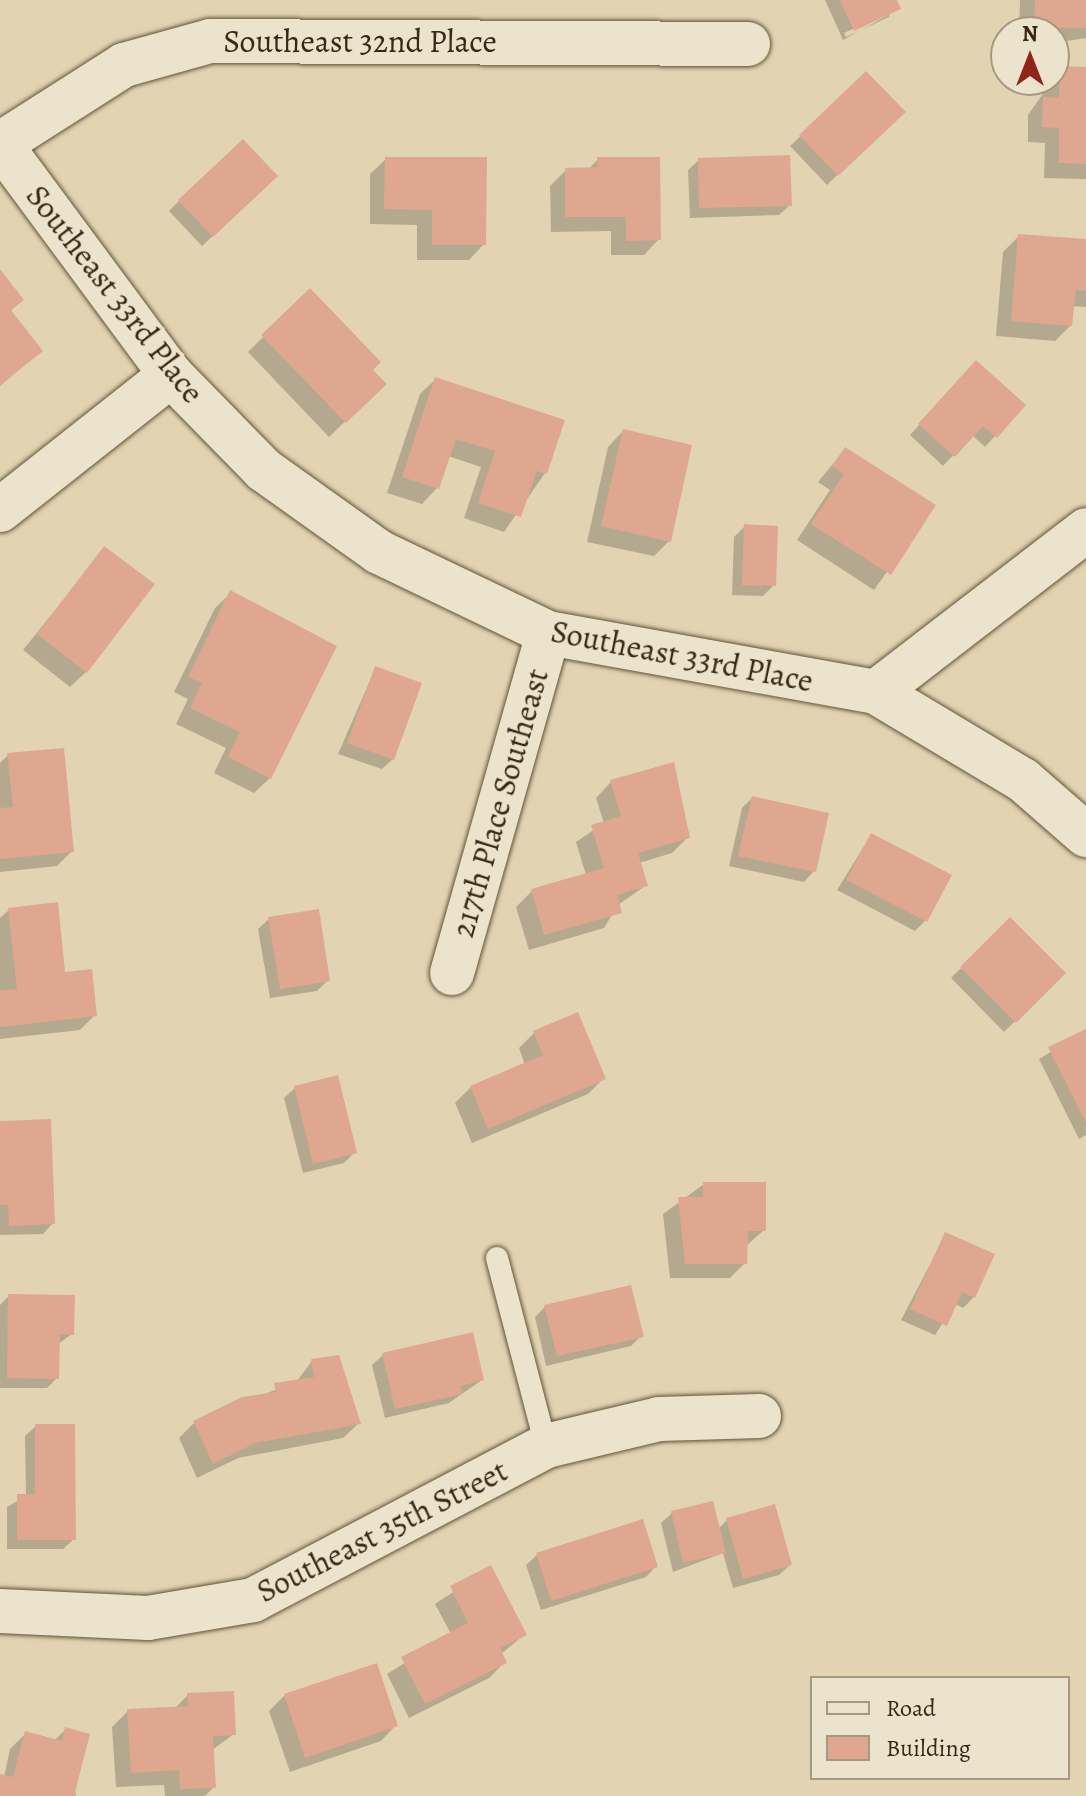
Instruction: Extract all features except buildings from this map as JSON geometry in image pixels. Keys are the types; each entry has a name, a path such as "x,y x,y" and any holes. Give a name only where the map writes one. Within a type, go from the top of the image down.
{"street":[{"name":"Southeast 32nd Place","path":"0,144 124,65 210,41 748,44"},
{"name":"Southeast 33rd Place","path":"0,144 171,375 313,509 458,596 548,633 876,692 1023,780 1086,835"},
{"path":"0,510 171,375"},
{"path":"876,692 1086,530"},
{"name":"217th Place Southeast","path":"452,973 548,633"},
{"name":"Southeast 35th Street","path":"0,1611 148,1618 253,1600 546,1446 659,1419 759,1416"}],"lane":[{"path":"497,1258 546,1446"}]}
